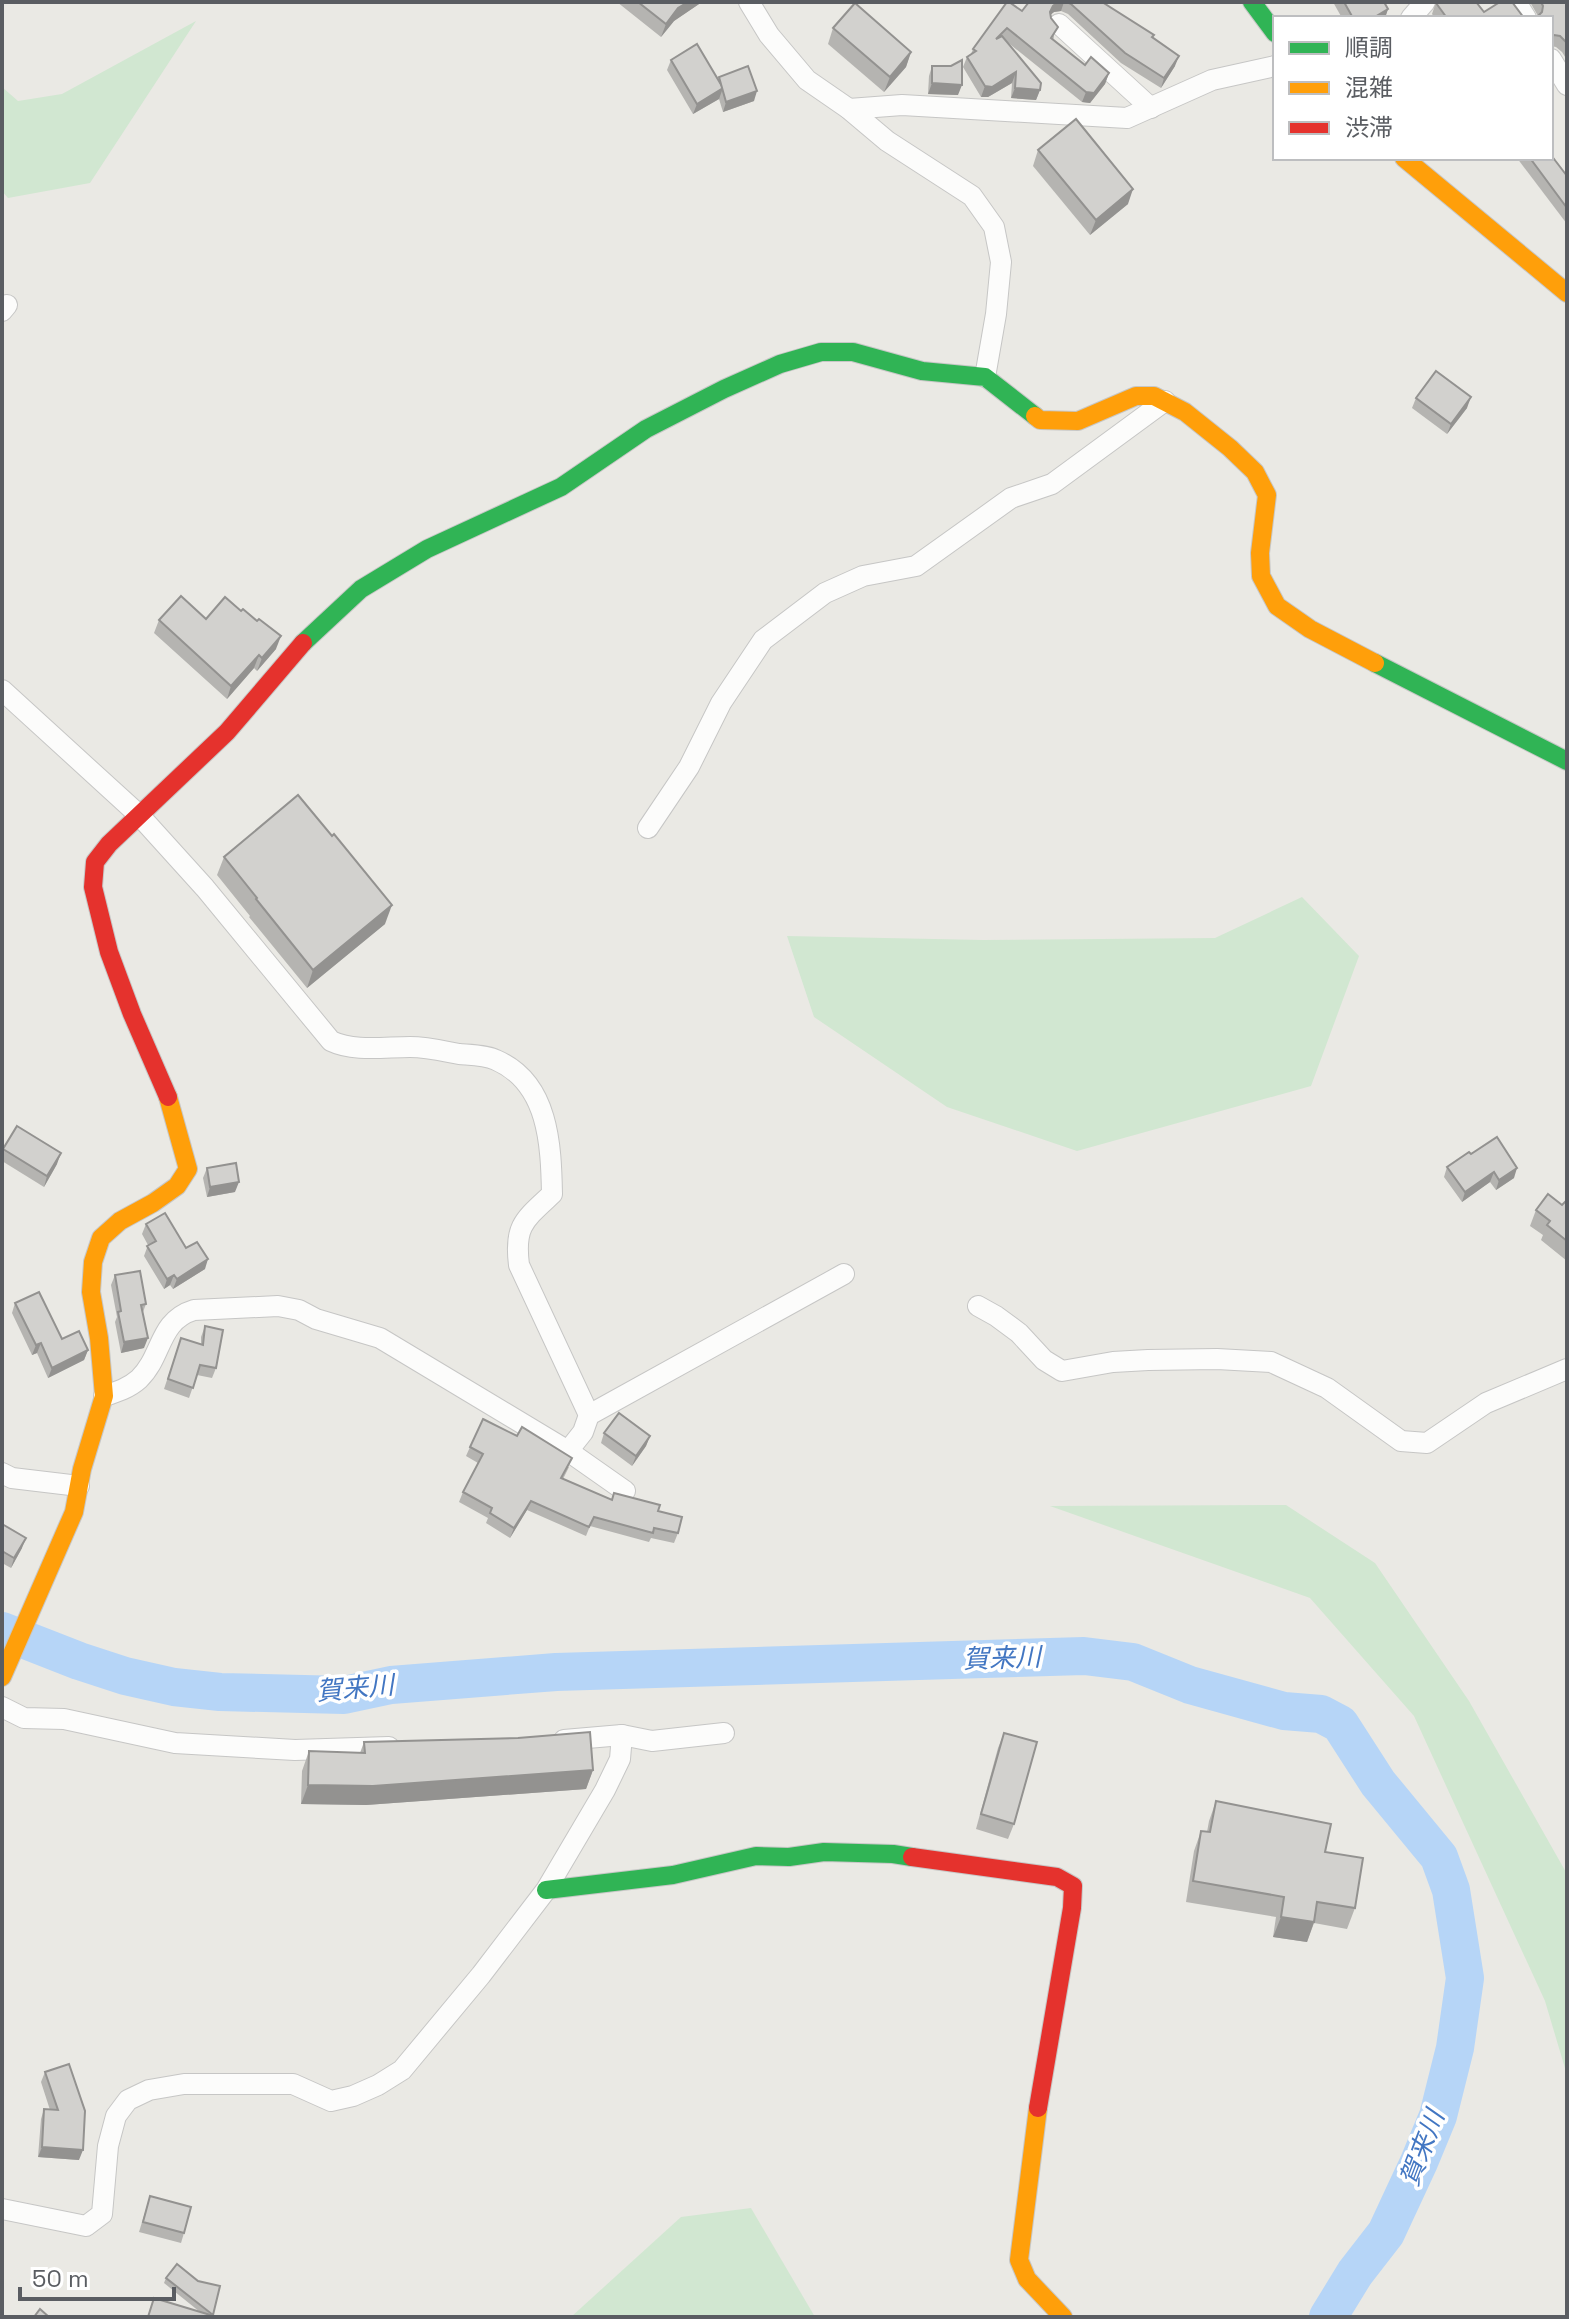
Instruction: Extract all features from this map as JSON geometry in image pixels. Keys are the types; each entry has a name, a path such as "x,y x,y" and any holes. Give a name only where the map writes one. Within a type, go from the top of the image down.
{"street":[{"path":"749,2 769,35 807,80 849,109 887,141 972,196 994,227 1001,262 985,377"},
{"path":"1252,2 1273,30"},
{"path":"1059,24 1151,108"},
{"path":"1553,62 1567,85"},
{"path":"849,109 902,105 1127,118 1212,80 1273,66"},
{"path":"1406,160 1567,293"},
{"path":"2,1677 74,1512 82,1469 104,1396 91,1292 93,1262 101,1238 120,1221 177,1186 188,1169 170,1103 109,952 93,887 95,862 109,844 227,732 311,634 361,589 427,549 561,487 646,429 724,389 780,364 821,352 853,352 922,371 985,377 1040,420 1078,421 1136,396 1154,396 1185,412 1255,472 1267,495 1260,553 1261,576 1277,606 1310,629 1567,761"},
{"path":"648,828 689,767 721,703 763,640 825,593 863,576 916,566 1011,498 1052,484 1165,401"},
{"path":"2,690 139,815 205,888 331,1041 344,1047 418,1047 495,1059 522,1076 534,1090 546,1127 552,1194 522,1224 516,1244 519,1265 589,1415"},
{"path":"568,1451 583,1432 589,1415 844,1274"},
{"path":"104,1396 125,1389 139,1379 148,1369 172,1322 182,1314 194,1310 278,1306 299,1310 316,1319 380,1338 568,1451 625,1491"},
{"path":"978,1306 1019,1333 1044,1360 1062,1371 1113,1362 1148,1360 1271,1362 1327,1388 1401,1441 1427,1443 1486,1403 1567,1369"},
{"path":"2,1473 12,1478 79,1486"},
{"path":"2,1707 24,1718 64,1719 175,1743 295,1750 403,1747"},
{"path":"543,1742 622,1735 652,1741 724,1733"},
{"path":"2,2209 64,2224 86,2226 102,2214 108,2146 116,2116 128,2100 149,2090 184,2084 293,2084 331,2101 353,2096 402,2070 546,1890 610,1780 620,1759 622,1735"},
{"path":"546,1890 673,1875 756,1856 789,1857 824,1852 893,1854 1057,1877 1073,1886 1072,1908 1039,2103 1019,2260 1027,2279 1063,2317"}],"green space":[{"path":"196,21 90,183 8,198 2,191 2,87 18,101 62,94"},
{"path":"1302,897 1359,956 1311,1086 1077,1151 947,1107 814,1017 787,936 983,940 1215,938"},
{"path":"1286,1505 1375,1563 1469,1701 1567,1874 1567,2075 1545,2001 1414,1716 1310,1598 1050,1506"},
{"path":"751,2208 815,2317 571,2317 681,2217"}],"building":[{"path":"638,2 688,2 678,8 666,24"},
{"path":"1007,2 1022,11 1029,2 1058,2 1050,12 1058,27 1051,38 1085,65 1091,57 1109,73 1094,93 1086,92 1007,28 996,39 1002,36 1041,83 1040,90 1015,88 1016,72 992,87 985,86 967,57 976,51 973,49"},
{"path":"1067,2 1102,2 1154,35 1152,37 1179,56 1164,78 1125,53"},
{"path":"1344,2 1384,2 1388,9 1376,16 1352,16"},
{"path":"1436,2 1476,2 1484,12 1500,2 1512,2 1522,16 1446,16"},
{"path":"1541,2 1567,2 1567,43 1560,36 1553,35 1553,16 1538,16 1543,6"},
{"path":"855,3 911,52 890,77 833,28"},
{"path":"697,44 723,88 697,104 671,60"},
{"path":"962,60 962,85 932,83 932,66 951,66"},
{"path":"748,66 757,91 726,102 719,77"},
{"path":"1076,119 1133,189 1096,220 1038,150"},
{"path":"1553,158 1567,176 1567,208 1531,160"},
{"path":"1436,371 1471,397 1451,424 1416,398"},
{"path":"181,596 206,619 225,597 281,636 231,686 159,620"},
{"path":"298,795 392,905 313,970 224,857"},
{"path":"17,1126 61,1153 47,1176 3,1149"},
{"path":"1497,1137 1517,1168 1499,1180 1494,1172 1465,1192 1447,1167"},
{"path":"236,1163 239,1182 210,1187 207,1168"},
{"path":"1548,1194 1562,1205 1567,1200 1567,1241 1547,1225 1550,1221 1536,1210"},
{"path":"165,1213 186,1248 197,1242 208,1259 177,1279 174,1275 167,1279 147,1246 156,1241 146,1224"},
{"path":"140,1271 146,1304 141,1305 148,1338 124,1342 115,1275"},
{"path":"39,1292 62,1339 79,1331 88,1350 52,1368 41,1343 36,1345 15,1303"},
{"path":"205,1326 223,1330 216,1368 200,1365 193,1388 168,1379 181,1338 203,1345"},
{"path":"619,1413 650,1436 636,1456 604,1433"},
{"path":"483,1419 517,1436 522,1427 572,1458 561,1478 612,1500 614,1493 660,1505 658,1511 682,1517 678,1533 654,1528 653,1533 594,1517 589,1527 531,1501 514,1528 490,1513 492,1508 463,1492 483,1454 470,1447"},
{"path":"2,1524 26,1538 14,1558 2,1551"},
{"path":"590,1732 593,1770 373,1786 308,1785 309,1751 365,1753 364,1742 518,1738"},
{"path":"1004,1733 1037,1742 1014,1824 981,1814"},
{"path":"1216,1801 1331,1824 1325,1852 1363,1858 1355,1908 1317,1902 1314,1922 1281,1917 1284,1897 1193,1881 1201,1831 1210,1832"},
{"path":"69,2064 85,2111 83,2150 42,2147 44,2109 58,2110 45,2072"},
{"path":"150,2196 191,2207 184,2233 143,2222"},
{"path":"177,2264 198,2281 220,2286 213,2315 166,2278"},
{"path":"154,2298 217,2317 148,2317"},
{"path":"40,2309 49,2317 34,2317"}],"waterway":[{"name":"賀来川","path":"2,1631 125,1676 174,1687 220,1692 344,1695 391,1685 556,1672 1084,1656 1133,1662 1190,1685 1284,1711 1321,1714 1340,1724 1378,1783 1439,1857 1451,1890 1465,1978 1455,2048 1438,2116 1386,2233 1355,2273 1328,2317"}],"traffic: fast":[{"path":"1252,2 1273,30"},
{"path":"303,643 361,589 427,549 561,487 646,429 780,364 821,352 853,352 922,371 985,377 1035,416"},
{"path":"1375,663 1567,761"},
{"path":"546,1890 673,1875 756,1856 789,1857 824,1852 912,1857"}],"traffic: slow":[{"path":"1406,160 1567,293"},
{"path":"1035,416 1040,420 1078,421 1136,396 1154,396 1185,412 1255,472 1267,495 1260,553 1261,576 1277,606 1310,629 1375,663"},
{"path":"2,1677 74,1512 82,1469 104,1396 91,1292 93,1262 101,1238 120,1221 177,1186 188,1169 168,1097"},
{"path":"1038,2108 1019,2260 1027,2279 1063,2317"}],"traffic: jam":[{"path":"168,1097 109,952 93,887 95,862 109,844 227,732 303,643"},
{"path":"912,1857 1057,1877 1073,1886 1072,1908 1038,2108"}]}
